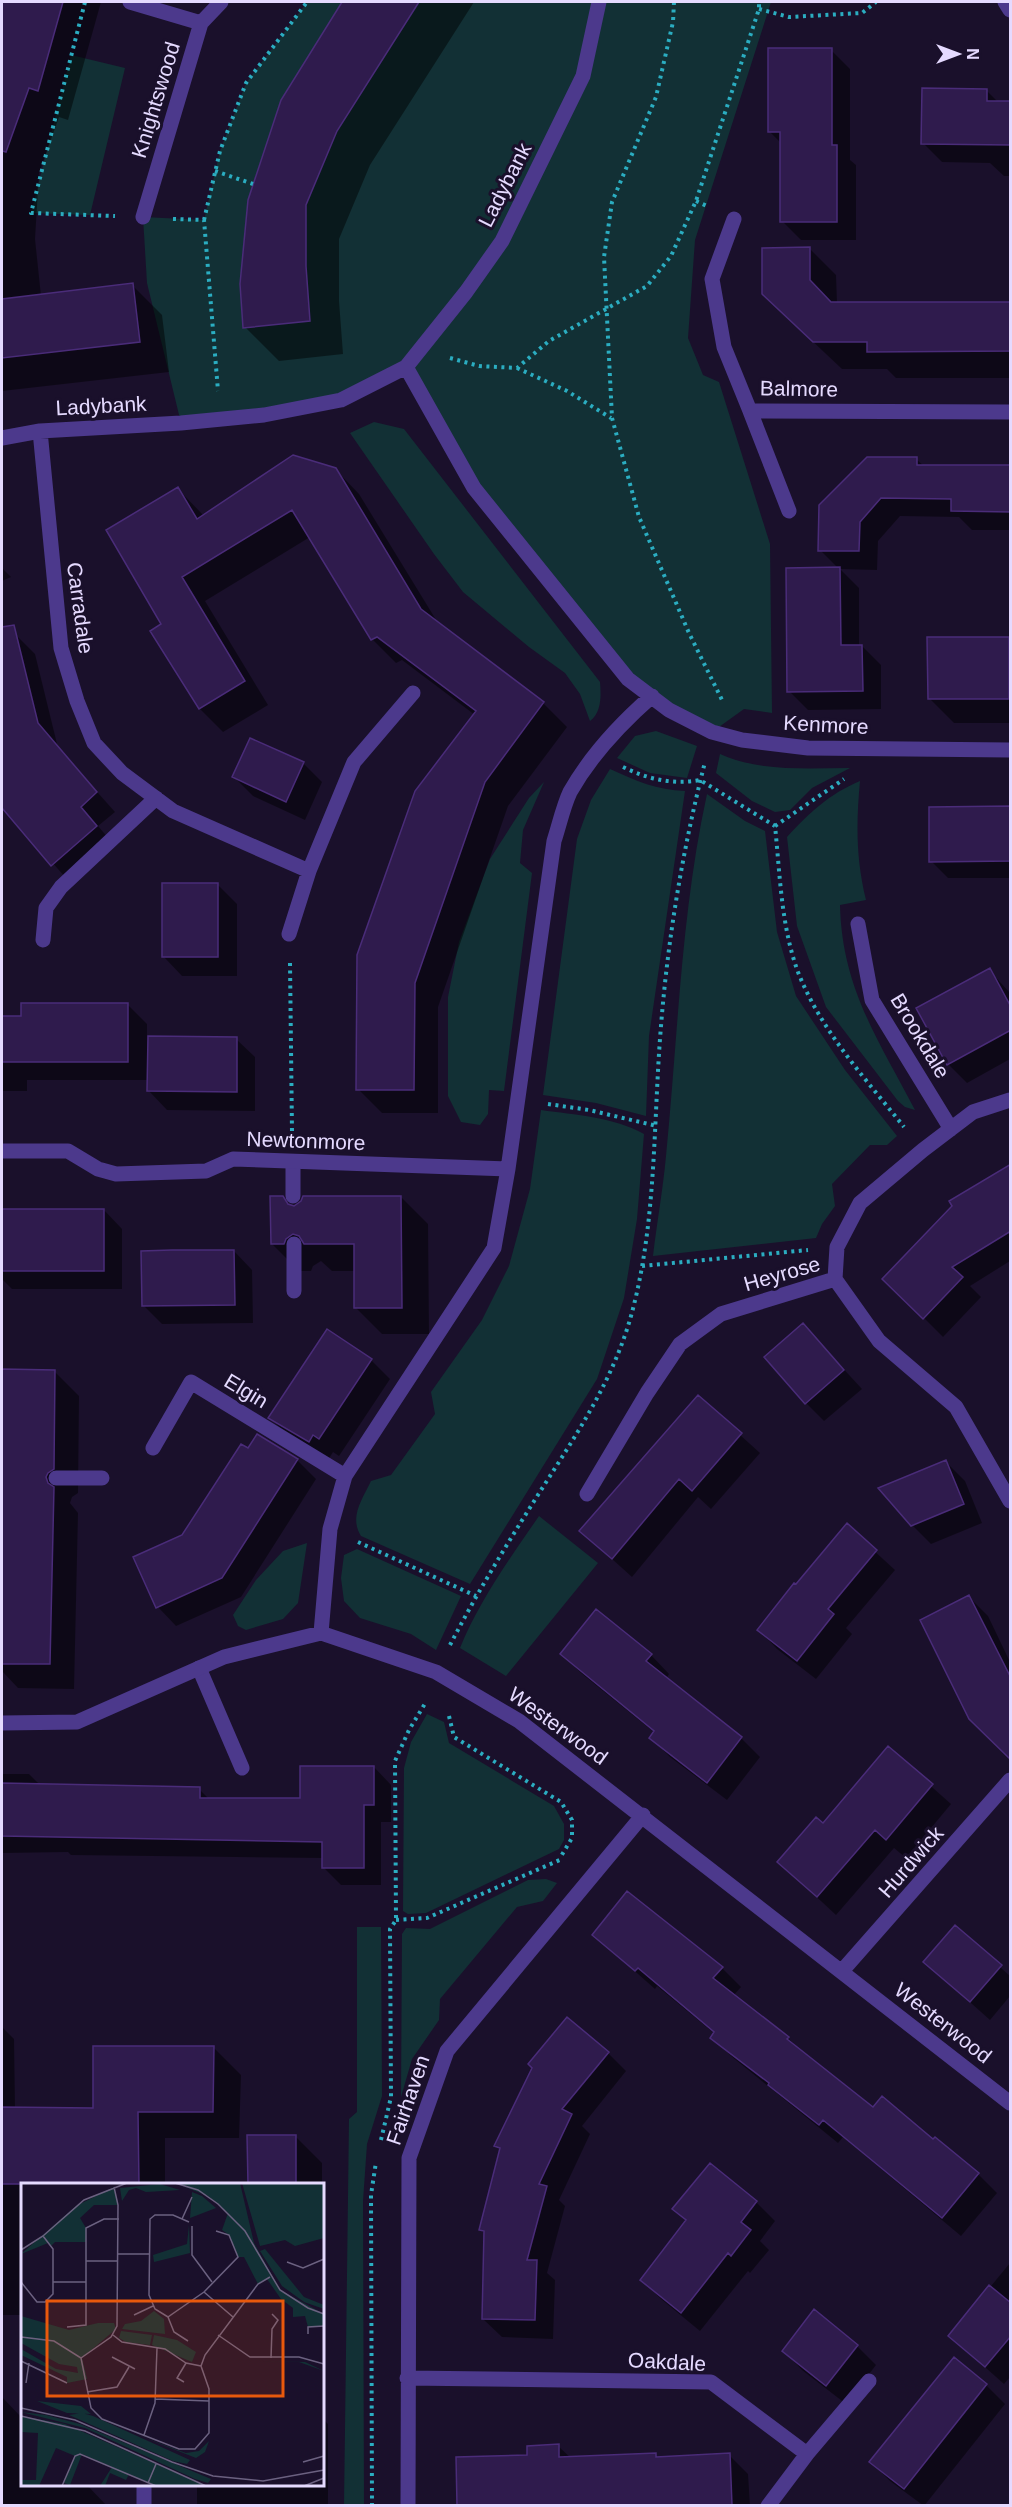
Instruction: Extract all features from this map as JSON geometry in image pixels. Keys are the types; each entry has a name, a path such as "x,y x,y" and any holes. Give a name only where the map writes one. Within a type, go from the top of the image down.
{"street":[{"path":"130,2 201,23"},
{"name":"Knightswood","path":"143,218 201,23 221,2"},
{"name":"Ladybank","path":"40,431 181,423 264,415 341,400 406,367 466,292 501,241 583,76 600,2"},
{"path":"1005,2 1011,10"},
{"name":"Balmore","path":"734,219 712,279 724,347 750,411 1011,412"},
{"path":"2,1723 77,1722 224,1657 321,1633 330,1529 345,1476 494,1248 508,1168 554,841 569,794 595,754 623,722 652,696 628,679 474,488 406,367"},
{"path":"750,411 789,511"},
{"path":"2,438 40,431"},
{"name":"Carradale","path":"40,431 61,648 77,701 94,743 122,773 173,811 309,871"},
{"path":"289,934 309,871 354,762 413,693"},
{"name":"Kenmore","path":"652,696 669,710 712,732 742,740 808,748 1011,750"},
{"path":"43,940 45,908 61,886 156,798"},
{"name":"Brookdale","path":"858,924 873,999 951,1129"},
{"path":"835,1279 837,1247 860,1203 922,1150 973,1112 1011,1100"},
{"name":"Newtonmore","path":"2,1151 68,1151 98,1168 116,1174 206,1171 234,1160 508,1168"},
{"path":"293,1163 293,1196"},
{"path":"294,1244 294,1291"},
{"name":"Heyrose","path":"587,1494 647,1393 680,1344 721,1314 835,1279 879,1341 956,1407 1011,1501"},
{"name":"Elgin","path":"153,1448 191,1382 345,1476"},
{"path":"56,1478 102,1478"},
{"name":"Westerwood","path":"321,1633 436,1672 519,1720 1011,2103"},
{"path":"199,1668 242,1768"},
{"name":"Hurdwick","path":"842,1971 1011,1780"},
{"name":"Fairhaven","path":"408,2505 409,2158 447,2051 643,1815"},
{"name":"Oakdale","path":"407,2378 711,2382 807,2454"},
{"path":"768,2505 807,2454 869,2381"},
{"path":"144,2486 144,2505"}],"path":[{"path":"204,220 220,151 246,83 308,2"},
{"path":"674,2 673,22 656,97 612,202 604,257 612,418 639,517 689,633 742,740"},
{"path":"517,368 549,341 647,286 671,256 696,201 759,9 759,2"},
{"path":"759,9 789,17 862,13 876,2"},
{"path":"215,171 253,184"},
{"path":"421,349 479,366 517,368 567,391 612,418"},
{"path":"380,2143 392,2097 390,1929 396,1920 395,1761 409,1730 426,1703 436,1672 476,1596 592,1409 610,1374 631,1315 642,1266 651,1197 657,1126 661,1026 676,898 712,732"},
{"path":"775,826 887,749"},
{"path":"595,754 648,779 684,783 700,780 775,826"},
{"path":"775,826 784,915 797,970 818,1015 922,1150"},
{"path":"289,934 293,1163"},
{"path":"518,1099 589,1110 657,1126"},
{"path":"642,1266 837,1247"},
{"path":"330,1529 476,1596"},
{"path":"426,1703 434,1707"},
{"path":"396,1920 427,1918 560,1858 572,1838 572,1820 561,1802 454,1737 451,1717 442,1712"},
{"path":"560,1858 587,1882"},
{"path":"372,2505 371,2195 377,2154"}],"green space":[{"path":"307,2 342,2 281,100 248,200 240,284 244,328 306,266 306,205 337,131 419,2 771,2 695,240 688,338 703,375 719,382 770,544 772,713 744,709 712,732 652,696 474,488 406,367 341,400 181,423 147,283 143,217 204,220 220,151 246,83"},
{"path":"71,55 125,68 90,215 31,213"},
{"path":"374,422 404,429 600,682 599,708 590,721 580,694 565,673 529,647 463,592 434,554 350,433"},
{"path":"656,731 697,746 687,778 650,773 617,758 635,736"},
{"path":"720,754 735,760 767,766 850,768 812,788 790,810 775,812 752,801 716,773"},
{"path":"610,769 647,784 685,791 649,1036 646,1116 596,1103 543,1095 577,839 591,800"},
{"path":"860,781 858,841 860,870 866,900 840,905 842,935 847,962 864,1012 915,1110 905,1107 898,1101 826,1007 797,926 787,837 820,805"},
{"path":"544,782 523,830 520,863 532,873 504,1091 489,1090 488,1114 480,1125 461,1122 448,1096 448,997 459,942 490,859 529,798"},
{"path":"707,794 745,821 765,831 777,932 796,996 845,1070 897,1136 887,1145 870,1145 832,1184 835,1206 822,1224 816,1238 653,1256 666,1156 691,884"},
{"path":"541,1110 607,1120 644,1134 637,1219 624,1298 597,1379 470,1584 361,1536 356,1522 358,1508 371,1481 391,1475 435,1414 431,1392 482,1320 509,1266 530,1189"},
{"path":"539,1516 598,1563 506,1676 460,1648 486,1597"},
{"path":"307,1543 298,1603 283,1619 246,1630 238,1626 233,1615 256,1580 283,1551"},
{"path":"357,1549 461,1596 436,1650 411,1634 360,1618 344,1601 341,1578 344,1555"},
{"path":"427,1714 444,1722 449,1743 554,1806 564,1824 564,1840 559,1849 426,1913 408,1914 403,1911 404,1768 411,1742"},
{"path":"546,1879 557,1883 543,1901 517,1907 440,1999 439,2020 412,2059 401,2097 402,1934 406,1928 430,1929 528,1880"},
{"path":"357,1927 381,1927 382,2096 367,2144 363,2201 364,2505 344,2506 349,2119 357,2112"}],"building":[{"path":"2,2 63,2 38,91 29,88 6,152 2,151"},
{"path":"342,2 419,2 337,131 306,205 306,266 310,321 243,328 240,284 248,200 281,100"},
{"path":"768,48 832,48 832,145 837,145 837,222 780,222 780,132 768,132"},
{"path":"922,88 987,89 987,101 1011,101 1011,145 921,144"},
{"path":"810,247 810,280 831,302 1011,302 1011,351 867,352 867,342 813,342 762,294 762,248"},
{"path":"133,283 140,342 2,358 2,299"},
{"path":"293,455 336,468 421,609 544,702 485,782 415,983 414,1090 356,1090 357,955 415,791 476,711 377,637 371,640 292,510 182,577 245,681 199,709 150,631 161,624 106,530 178,487 197,519"},
{"path":"867,457 917,457 917,465 1011,465 1011,512 951,511 951,499 881,498 860,522 859,551 818,551 819,505"},
{"path":"840,567 841,645 862,645 863,691 787,692 786,568"},
{"path":"14,625 38,723 97,792 81,807 97,826 51,866 2,808 2,627"},
{"path":"927,637 1009,637 1009,699 928,699"},
{"path":"250,738 304,762 286,802 232,777"},
{"path":"1011,806 1011,861 929,862 929,807"},
{"path":"162,883 218,883 218,957 162,957"},
{"path":"990,968 1011,1007 1011,1030 947,1065 916,1008"},
{"path":"21,1003 128,1003 128,1062 2,1062 2,1016 21,1016"},
{"path":"148,1036 237,1037 237,1092 147,1091"},
{"path":"1011,1164 1011,1231 952,1267 963,1277 923,1319 882,1279 952,1206 949,1201"},
{"path":"270,1196 283,1196 288,1204 294,1206 301,1201 303,1196 401,1196 402,1308 354,1308 354,1244 304,1244 299,1236 293,1234 286,1239 284,1244 271,1244"},
{"path":"2,1209 104,1209 104,1271 2,1271"},
{"path":"234,1250 235,1305 142,1306 141,1251"},
{"path":"803,1323 844,1370 805,1404 764,1357"},
{"path":"327,1329 372,1359 319,1439 313,1435 309,1442 268,1418"},
{"path":"2,1369 55,1370 54,1469 46,1477 48,1483 54,1487 50,1664 2,1664"},
{"path":"698,1395 742,1433 692,1491 679,1479 612,1559 579,1531"},
{"path":"257,1434 298,1459 222,1578 156,1608 133,1557 182,1535 241,1444 248,1448"},
{"path":"946,1460 964,1504 911,1526 878,1488"},
{"path":"847,1523 877,1550 828,1609 834,1614 797,1661 757,1630 794,1583 796,1584"},
{"path":"969,1595 1011,1678 1011,1760 969,1719 920,1620"},
{"path":"596,1609 652,1654 646,1661 742,1737 707,1783 649,1738 654,1731 560,1654"},
{"path":"888,1746 933,1784 886,1840 875,1830 817,1897 777,1862 816,1817 823,1823"},
{"path":"300,1766 374,1766 374,1805 364,1805 364,1868 322,1868 322,1842 2,1836 2,1783 200,1787 200,1798 300,1798"},
{"path":"627,1891 723,1967 713,1978 789,2037 787,2039 873,2107 882,2096 933,2139 935,2137 979,2173 942,2218 823,2120 819,2125 768,2085 769,2083 710,2038 714,2032 638,1968 635,1971 592,1935"},
{"path":"955,1925 1002,1965 970,2002 923,1962"},
{"path":"567,2017 609,2052 562,2109 572,2114 539,2184 547,2186 527,2260 537,2260 535,2320 482,2319 484,2231 479,2230 500,2148 494,2146 532,2068 528,2064"},
{"path":"93,2046 214,2046 213,2112 138,2112 139,2183 2,2184 2,2107 93,2108"},
{"path":"247,2135 296,2135 296,2183 248,2183"},
{"path":"710,2163 757,2201 741,2222 751,2230 731,2256 728,2253 681,2313 640,2280 686,2220 672,2209"},
{"path":"989,2285 1011,2303 1011,2336 985,2367 948,2336"},
{"path":"814,2309 858,2345 826,2386 782,2351"},
{"path":"954,2357 987,2384 904,2489 869,2462"},
{"path":"559,2444 559,2457 656,2453 656,2457 730,2453 732,2505 457,2505 456,2457 527,2455 527,2446"}]}
